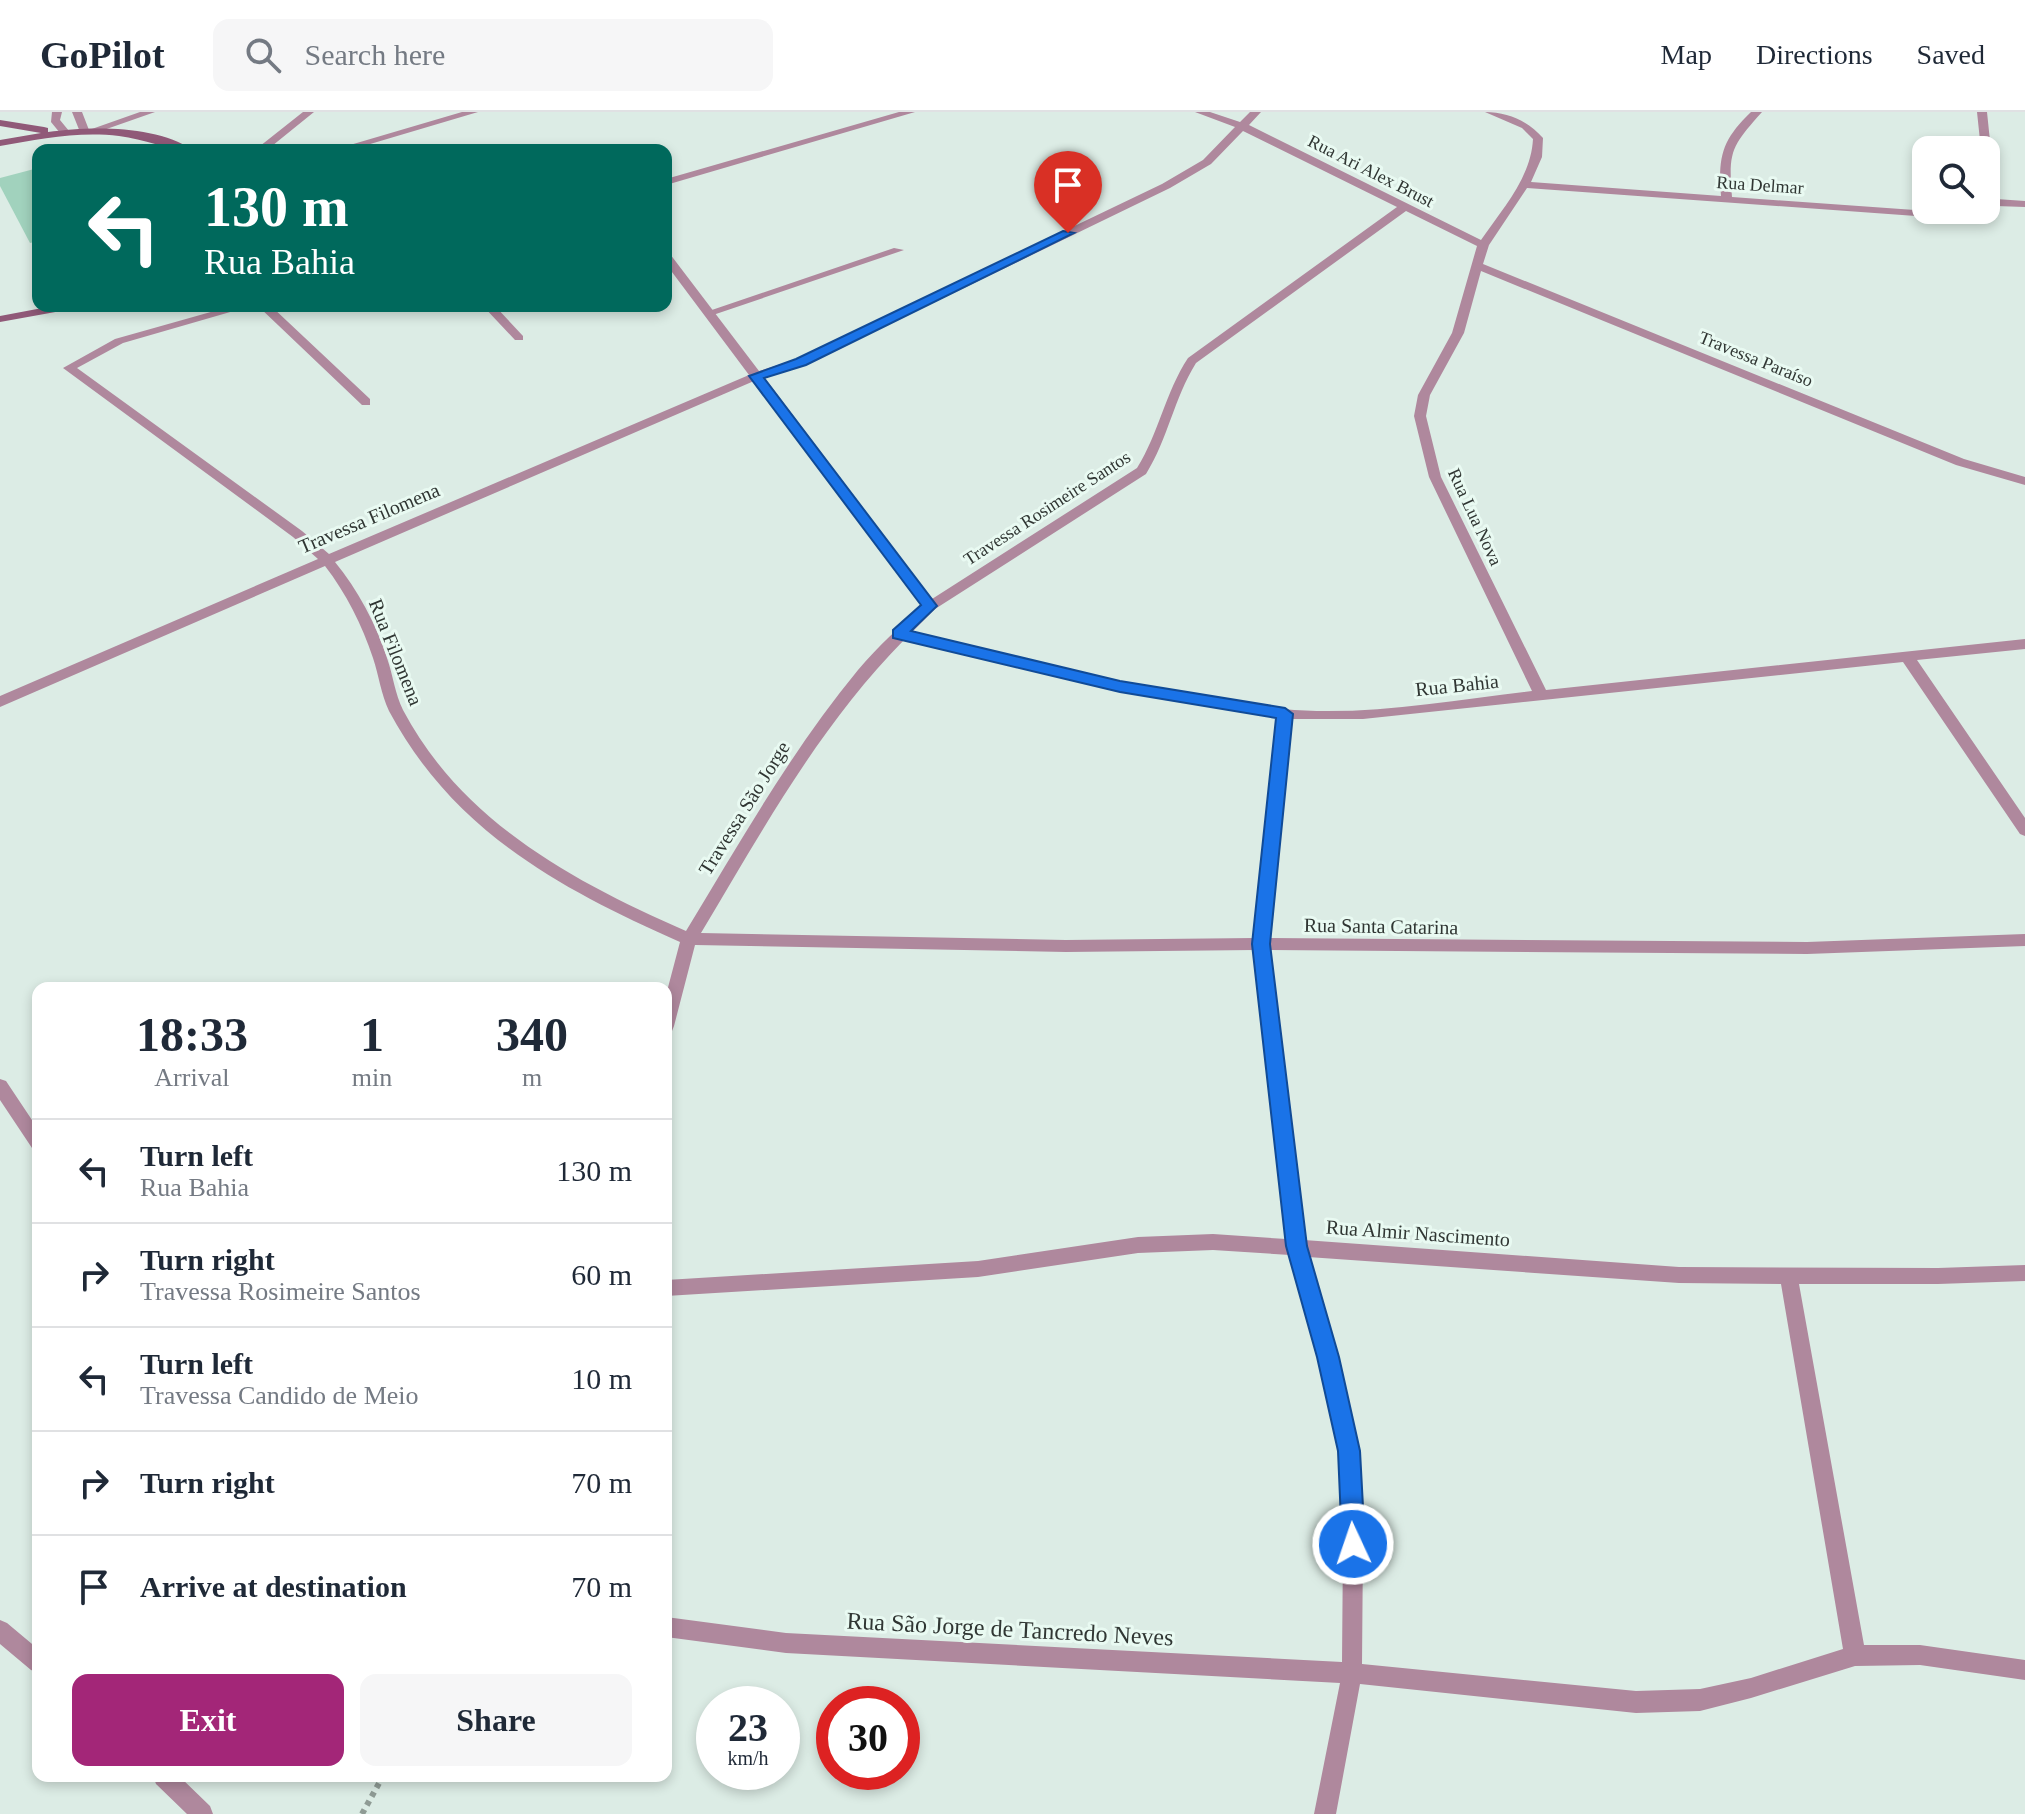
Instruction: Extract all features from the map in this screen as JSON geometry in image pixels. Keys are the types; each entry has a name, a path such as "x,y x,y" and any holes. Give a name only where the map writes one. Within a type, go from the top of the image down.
{"main road":[{"path":"0,123 61,131"},
{"path":"0,143 61,131 89,130 150,135 173,144"},
{"path":"0,319 39,312"}],"street":[{"path":"57,112 55,120 61,131"},
{"path":"77,112 89,130 150,112"},
{"path":"268,144 309,112"},
{"path":"359,144 473,112"},
{"path":"672,180 910,112"},
{"name":"Rua Ari Alex Brust","path":"1200,112 1244,127 1483,245"},
{"name":"Travessa Filomena","path":"0,702 326,558 756,376 801,362 1166,186 1207,162 1256,112"},
{"name":"Rua Lua Nova","path":"1490,112 1526,126 1538,138 1537,157 1524,185 1483,245 1458,333 1424,395 1420,416 1435,477 1542,697"},
{"path":"1727,200 1724,158 1727,146 1734,133 1757,112"},
{"path":"1982,112 1984,136"},
{"name":"Rua Delmar","path":"1524,185 1912,214"},
{"name":"Rua Delmar","path":"2000,205 2025,204"},
{"name":"Travessa Rosimeire Santos","path":"899,634 930,606 1142,471 1154,453 1180,376 1192,361 1403,208"},
{"path":"709,313 898,250"},
{"path":"672,264 930,606"},
{"name":"Travessa Paraíso","path":"1476,265 1960,462 2025,481"},
{"path":"188,312 193,320 223,312"},
{"path":"270,312 366,402"},
{"path":"495,312 519,338"},
{"name":"Rua Filomena","path":"193,320 119,341 69,368 326,558 360,609 380,656 394,705 421,756 463,805 509,842 562,875 637,917 689,939"},
{"name":"Rua Bahia","path":"899,634 1120,686 1285,714 1363,714 2025,644"},
{"name":"Travessa São Jorge","path":"672,1003 689,939 809,745 865,671 899,634"},
{"path":"1908,658 2025,830"},
{"path":"1285,714 1261,944 1296,1246 1328,1357 1349,1451 1353,1544 1352,1673 1325,1814"},
{"name":"Rua Santa Catarina","path":"689,939 1066,946 1261,944 1807,948 2025,940"},
{"path":"0,1086 32,1134"},
{"name":"Rua Almir Nascimento","path":"672,1288 978,1269 1138,1245 1213,1242 1679,1275 2025,1273"},
{"path":"1789,1276 1855,1656"},
{"name":"Rua São Jorge de Tancredo Neves","path":"672,1628 786,1643 1352,1673 1636,1702 1700,1700 1855,1656 1920,1655 2025,1670"},
{"path":"0,1630 32,1658"},
{"path":"170,1782 202,1814"}],"path":[{"path":"362,1814 380,1782"}],"green space":[{"path":"32,170 32,242 0,186 0,178"}],"route":[{"path":"1068,233 801,362 756,376 930,606 899,634 1120,686 1285,714 1261,944 1296,1246 1328,1357 1349,1451 1353,1544"}]}
